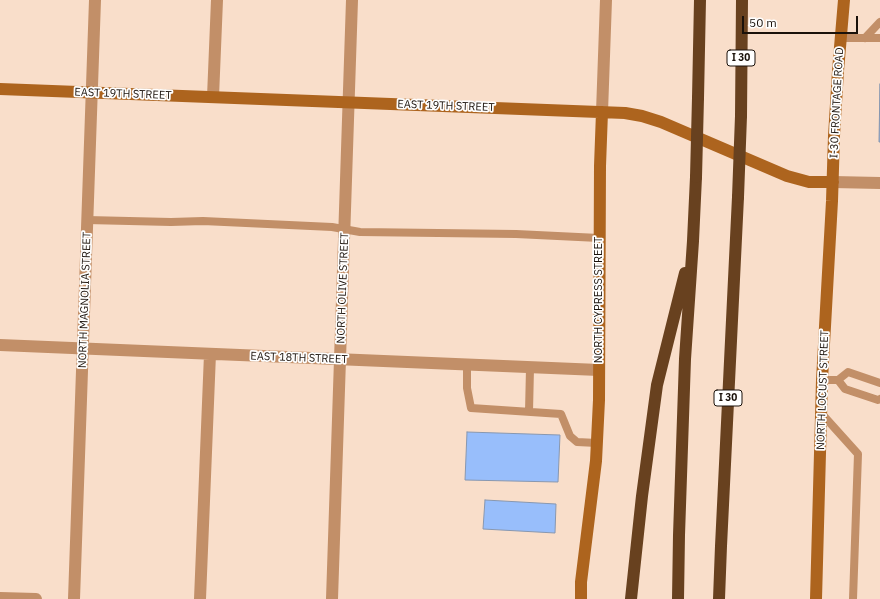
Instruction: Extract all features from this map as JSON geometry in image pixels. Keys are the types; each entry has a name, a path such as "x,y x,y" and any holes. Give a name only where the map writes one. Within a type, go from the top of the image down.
{"highway":[{"path":"678,599 685,359 696,177 700,0"},
{"name":"I 30","path":"719,599 738,197 741,116 742,0"},
{"path":"630,599 657,386 693,241"}],"main road":[{"name":"I-30 FRONTAGE ROAD","path":"833,182 837,86 844,0"},
{"name":"EAST 19TH STREET","path":"0,89 625,113 642,116 661,122 787,176 809,182 833,182"},
{"name":"NORTH CYPRESS STREET","path":"581,599 581,582 597,443 602,112"},
{"name":"NORTH LOCUST STREET","path":"816,599 822,380 833,182"}],"street":[{"name":"NORTH MAGNOLIA STREET","path":"74,599 95,0"},
{"path":"213,97 217,0"},
{"name":"NORTH OLIVE STREET","path":"332,599 352,0"},
{"name":"NORTH CYPRESS STREET","path":"602,112 606,0"},
{"name":"EAST 19TH STREET","path":"833,182 880,183"},
{"name":"EAST 18TH STREET","path":"0,345 599,370"},
{"path":"200,599 210,354"},
{"path":"0,598 36,599"}],"lane":[{"path":"865,38 880,22"},
{"path":"841,38 880,38"},
{"path":"87,220 171,222 203,221 332,227 360,232 516,234 599,238"},
{"path":"467,365 467,388 472,408 561,414 570,436 577,442 597,443"},
{"path":"529,412 530,368"},
{"path":"822,380 838,380 848,372 880,383"},
{"path":"838,380 844,389 878,400 880,398"},
{"path":"822,414 858,454 853,599"}],"building":[{"path":"880,84 880,142 879,142"},
{"path":"467,432 560,435 558,482 465,480"},
{"path":"485,500 556,504 555,533 483,529"}]}
